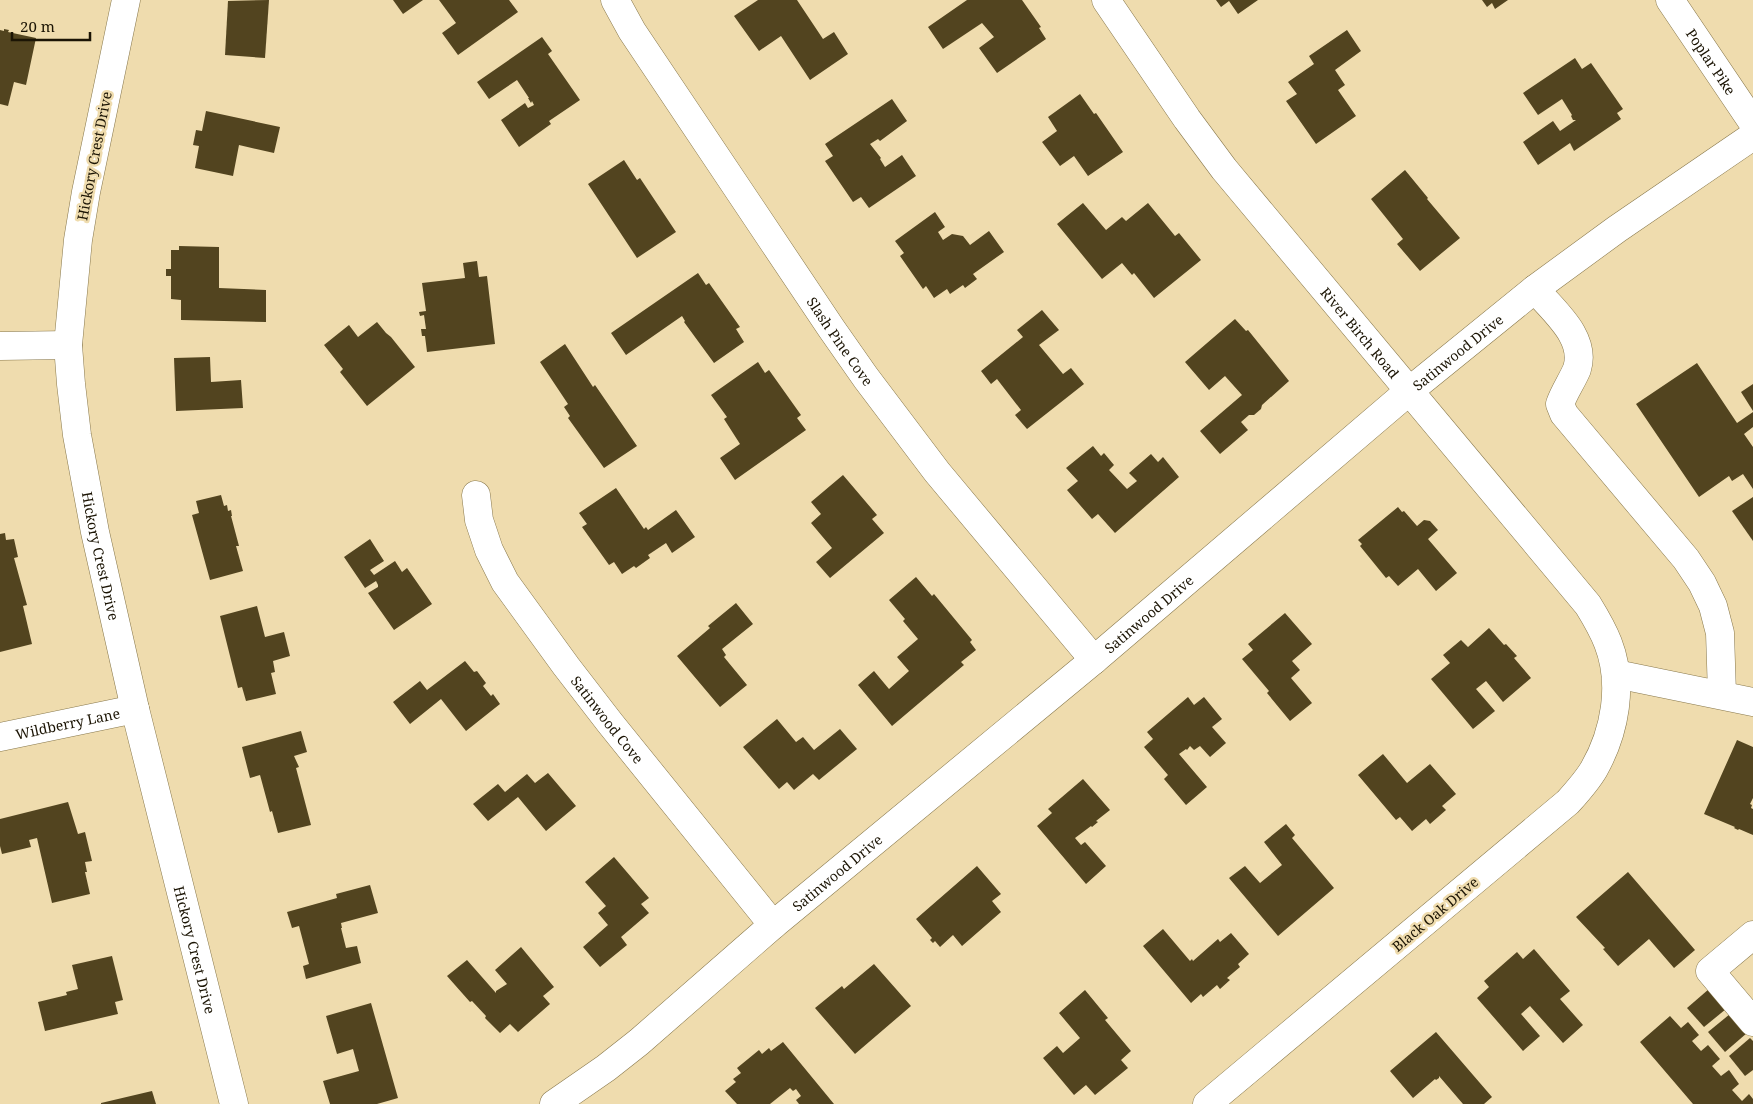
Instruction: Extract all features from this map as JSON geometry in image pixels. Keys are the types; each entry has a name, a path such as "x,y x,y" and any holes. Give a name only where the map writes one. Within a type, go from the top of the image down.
{"street":[{"name":"Hickory Crest Drive","path":"126,0 80,230 72,290 68,345 77,435 92,513 135,709 234,1104"},
{"name":"Slash Pine Cove","path":"616,0 632,31 866,378 937,472 1094,660"},
{"name":"River Birch Road","path":"1106,0 1187,119 1224,169 1588,606 1608,643 1616,683"},
{"name":"Poplar Pike","path":"1670,0 1753,122"},
{"name":"Satinwood Drive","path":"554,1104 606,1068 638,1042 773,925 1094,660 1408,392 1535,289 1622,225 1753,136"},
{"path":"1535,289 1571,332 1578,344 1580,355 1578,366 1560,404 1564,414 1686,559 1710,597 1720,633 1722,694"},
{"path":"0,346 68,345"},
{"name":"Satinwood Cove","path":"476,495 479,520 489,550 505,582 610,723 773,925"},
{"path":"1616,683 1722,694 1753,702"},
{"name":"Black Oak Drive","path":"1207,1104 1568,802 1583,786 1594,770 1603,750 1613,720 1616,683"},
{"name":"Wildberry Lane","path":"0,737 135,709"},
{"path":"1753,936 1710,971 1753,1022"}],"building":[{"path":"269,0 265,58 225,55 228,1"},
{"path":"393,0 423,0 403,14"},
{"path":"439,0 509,0 518,12 458,55 442,33 456,23"},
{"path":"758,0 797,0 823,39 834,32 848,54 810,80 781,36 759,51 734,16"},
{"path":"967,0 1022,0 1041,27 1039,28 1046,39 997,73 979,48 994,37 982,23 943,49 928,27"},
{"path":"1216,0 1258,0 1238,14 1229,1 1221,7"},
{"path":"1482,0 1508,0 1495,9 1492,3 1487,7"},
{"path":"4,29 9,30 8,32 36,38 26,85 14,82 8,106 0,104 0,30 4,31"},
{"path":"1347,30 1361,51 1335,70 1345,85 1338,90 1356,116 1316,144 1286,101 1297,94 1288,82 1314,64 1309,56"},
{"path":"542,37 552,51 548,54 580,100 549,121 551,124 519,147 501,120 525,103 528,108 534,105 532,101 531,103 517,80 489,99 477,82"},
{"path":"1575,58 1582,69 1591,63 1623,109 1617,113 1621,119 1574,151 1570,143 1538,165 1523,142 1553,121 1560,131 1576,120 1573,120 1562,99 1538,115 1523,93"},
{"path":"1080,94 1094,114 1096,113 1123,152 1088,176 1074,156 1060,166 1042,142 1057,131 1048,117"},
{"path":"892,99 907,121 880,141 878,139 870,144 881,158 885,167 902,155 916,176 869,208 861,197 853,202 825,161 833,156 825,144"},
{"path":"206,111 280,127 274,153 239,145 233,176 195,168 199,146 193,145 196,130 202,131"},
{"path":"624,160 637,180 640,178 676,232 637,258 588,184"},
{"path":"1405,170 1460,238 1420,271 1397,244 1403,239 1371,199"},
{"path":"1083,203 1106,230 1122,217 1126,221 1148,203 1175,236 1179,233 1201,260 1154,298 1134,273 1132,275 1122,263 1102,279 1057,224"},
{"path":"935,212 945,227 938,232 943,240 952,234 963,236 970,245 989,231 1004,252 973,274 977,279 965,288 963,285 950,294 947,289 934,298 926,286 923,289 900,256 904,253 895,241"},
{"path":"179,246 219,247 219,288 266,290 266,322 181,320 181,300 171,299 171,276 166,276 166,269 171,269 171,250 179,250"},
{"path":"477,261 479,277 487,276 495,344 427,352 425,336 422,336 421,329 426,329 424,315 420,316 419,312 426,311 422,283 465,278 463,263"},
{"path":"698,273 706,285 709,283 740,327 736,329 744,342 714,363 684,322 682,316 626,355 611,333"},
{"path":"1042,310 1059,330 1039,345 1063,374 1071,368 1084,384 1027,429 1015,415 1021,410 997,379 991,384 981,371 1023,337 1017,330"},
{"path":"1235,319 1246,331 1248,330 1289,381 1262,405 1261,409 1254,415 1249,415 1241,422 1248,430 1220,454 1200,431 1242,395 1225,376 1209,390 1185,362"},
{"path":"377,322 415,367 367,406 340,372 343,369 324,345 349,325 358,337"},
{"path":"565,344 593,387 595,385 637,446 604,468 568,418 570,416 564,407 568,404 540,362"},
{"path":"210,357 211,382 241,380 243,408 176,411 174,358"},
{"path":"758,362 765,373 769,370 801,415 797,418 806,430 735,480 720,458 740,444 724,419 727,417 711,395"},
{"path":"1697,363 1737,423 1753,412 1753,427 1744,434 1753,447 1753,489 1743,474 1732,481 1729,476 1699,497 1636,404"},
{"path":"1753,384 1753,411 1741,392"},
{"path":"1093,446 1101,456 1104,453 1114,465 1109,470 1127,489 1137,481 1129,473 1151,454 1158,462 1163,457 1179,477 1115,533 1098,514 1092,519 1067,490 1078,481 1066,468"},
{"path":"843,475 877,515 872,519 884,533 830,578 816,562 832,548 811,523 821,514 811,502"},
{"path":"616,488 644,529 646,527 648,530 676,510 695,537 672,553 666,543 648,555 650,558 636,568 634,566 622,574 614,562 609,565 582,527 587,524 579,513"},
{"path":"221,495 224,506 227,505 228,511 231,510 239,546 236,546 243,571 210,580 192,515 199,513 196,501"},
{"path":"1753,497 1753,541 1732,511"},
{"path":"1398,507 1417,526 1424,520 1430,521 1438,530 1428,539 1457,573 1436,591 1418,569 1398,586 1389,576 1386,578 1360,546 1362,544 1358,540"},
{"path":"5,533 6,540 14,539 18,557 14,558 27,605 23,606 32,644 0,652 0,534"},
{"path":"370,539 384,561 370,570 374,575 395,561 402,572 407,568 432,604 394,630 368,593 378,587 376,581 365,588 344,557"},
{"path":"916,577 932,596 934,594 972,640 970,642 976,650 961,662 964,665 892,726 858,685 874,671 889,689 909,671 897,657 918,639 903,621 905,619 889,600"},
{"path":"736,603 753,624 722,649 726,655 724,657 747,685 720,707 677,656 710,628 708,626"},
{"path":"257,606 265,637 284,632 290,656 273,661 275,672 271,673 276,694 246,701 242,687 238,688 220,616"},
{"path":"1285,613 1312,644 1292,661 1300,670 1291,678 1312,703 1290,721 1267,693 1269,691 1242,659 1253,650 1248,644"},
{"path":"1489,628 1517,656 1514,658 1531,678 1503,702 1486,681 1476,689 1495,711 1473,729 1431,679 1450,663 1443,655 1461,640 1468,647"},
{"path":"465,661 474,672 477,671 486,683 483,686 491,696 493,694 500,704 466,731 441,699 410,724 393,702 420,681 427,690"},
{"path":"1188,697 1194,705 1204,697 1222,719 1212,727 1226,743 1210,757 1200,746 1194,750 1190,746 1179,754 1207,787 1186,805 1164,779 1168,775 1144,747 1153,739 1147,732"},
{"path":"777,719 796,742 803,737 814,750 840,729 857,749 819,780 813,774 794,790 787,782 779,789 743,747"},
{"path":"301,731 307,752 294,756 299,767 296,768 311,825 278,833 260,775 250,778 242,747"},
{"path":"1737,740 1753,747 1753,798 1750,804 1753,809 1753,835 1704,814"},
{"path":"1383,754 1407,783 1430,764 1456,794 1442,806 1446,810 1430,824 1426,819 1412,831 1400,817 1396,820 1358,775"},
{"path":"548,773 576,806 546,831 518,797 488,821 473,804 498,784 505,792 527,774 535,783"},
{"path":"1083,779 1110,810 1096,821 1098,822 1092,827 1075,838 1081,845 1085,842 1106,866 1086,884 1037,826 1052,813 1048,809"},
{"path":"68,802 78,834 85,832 92,861 85,862 87,872 85,872 90,894 52,903 37,838 29,840 31,847 2,854 0,846 0,819"},
{"path":"1286,824 1295,835 1292,838 1334,888 1278,936 1229,878 1245,866 1260,883 1282,865 1264,842"},
{"path":"614,857 649,898 641,904 649,913 621,937 627,945 600,967 583,947 608,925 598,913 606,906 585,882"},
{"path":"977,866 1001,894 992,901 1001,912 962,946 953,935 940,947 935,941 933,943 930,940 932,938 916,919"},
{"path":"1628,872 1695,950 1674,968 1649,939 1618,966 1603,949 1605,948 1576,917"},
{"path":"370,885 378,913 341,923 346,948 357,946 361,963 306,979 303,966 309,964 299,926 292,928 287,912 337,898 336,894"},
{"path":"1163,929 1190,961 1192,959 1193,961 1218,939 1220,942 1231,933 1249,954 1238,964 1240,967 1227,978 1230,980 1220,989 1217,985 1203,997 1201,994 1191,1003 1143,946"},
{"path":"521,947 554,987 543,996 550,1004 518,1032 510,1024 500,1033 447,976 467,960 496,993 496,991 507,984 495,970"},
{"path":"1534,949 1570,991 1560,999 1583,1025 1563,1043 1530,1006 1521,1014 1540,1036 1523,1051 1477,998 1489,987 1484,981 1517,952 1523,959"},
{"path":"112,956 123,1000 115,1002 118,1014 45,1031 38,1002 67,995 66,992 78,989 72,965"},
{"path":"874,964 911,1006 855,1054 815,1008 842,986 844,989"},
{"path":"1709,989 1726,1009 1704,1027 1687,1008"},
{"path":"1085,990 1108,1018 1105,1020 1131,1051 1121,1060 1128,1068 1095,1095 1086,1085 1074,1095 1043,1058 1057,1046 1063,1053 1080,1038 1059,1013"},
{"path":"371,1003 398,1098 377,1104 330,1104 323,1081 359,1071 353,1049 337,1054 326,1016"},
{"path":"1730,1014 1747,1033 1725,1052 1708,1032"},
{"path":"1670,1016 1681,1028 1688,1022 1699,1035 1692,1041 1701,1051 1708,1045 1720,1059 1712,1066 1721,1076 1729,1070 1739,1084 1732,1090 1742,1101 1749,1094 1753,1099 1753,1104 1693,1104 1640,1042"},
{"path":"1436,1032 1492,1097 1484,1104 1463,1104 1439,1076 1439,1078 1435,1079 1413,1098 1390,1071"},
{"path":"1750,1038 1753,1041 1753,1070 1745,1076 1729,1056"},
{"path":"783,1042 834,1104 799,1104 796,1100 801,1096 796,1089 793,1091 790,1088 770,1104 737,1104 725,1091 736,1082 733,1079 741,1073 737,1068 759,1050 762,1054 769,1048 771,1051"},
{"path":"152,1091 156,1104 101,1104 101,1103"}]}
